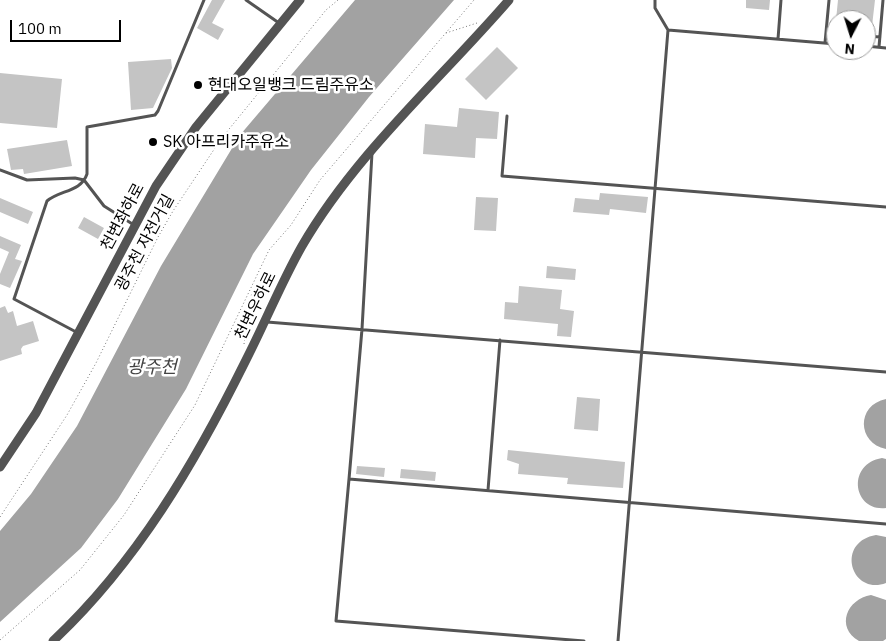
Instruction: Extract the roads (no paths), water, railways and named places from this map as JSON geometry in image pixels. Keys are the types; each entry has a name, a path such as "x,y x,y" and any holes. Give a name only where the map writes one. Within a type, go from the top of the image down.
{"street":[{"name":"천변좌하로","path":"0,467 36,413 156,186 196,127 300,0"},
{"name":"천변우하로","path":"53,641 103,589 146,534 178,486 210,430 302,247 321,215 372,150 509,0"}],"lane":[{"path":"78,333 14,299 48,201 78,186 84,180 87,127 155,115 172,80 204,0"},
{"path":"246,0 280,23"},
{"path":"618,641 668,30 655,8 656,0"},
{"path":"778,39 781,0"},
{"path":"879,47 883,0"},
{"path":"668,30 825,43 826,32"},
{"path":"876,37 880,37"},
{"path":"876,47 886,48"},
{"path":"507,116 502,176 886,208"},
{"path":"372,150 362,329 336,621 584,641"},
{"path":"0,170 28,180 75,178 84,180 104,206 134,226"},
{"path":"264,322 886,372"},
{"path":"488,490 500,340"},
{"path":"349,478 886,524"}],"water":[{"name":"광주천","path":"355,0 454,0 369,97 311,170 253,254 186,389 118,499 81,548 0,622 0,531 31,494 77,426 161,266 240,135"},
{"path":"886,399 886,449 876,445 870,439 865,432 864,424 869,408"},
{"path":"882,458 886,459 886,508 875,507 866,503 858,487 863,469 870,462"},
{"path":"876,535 886,537 886,583 874,585 864,582 857,575 852,566 852,557 855,547 863,540"},
{"path":"871,595 886,600 886,639 883,641 859,641 847,628 847,614 856,602"}],"place":[{"name":"현대오일뱅크 드림주유소","path":"198,85"},
{"name":"SK 아프리카주유소","path":"153,142"}]}
